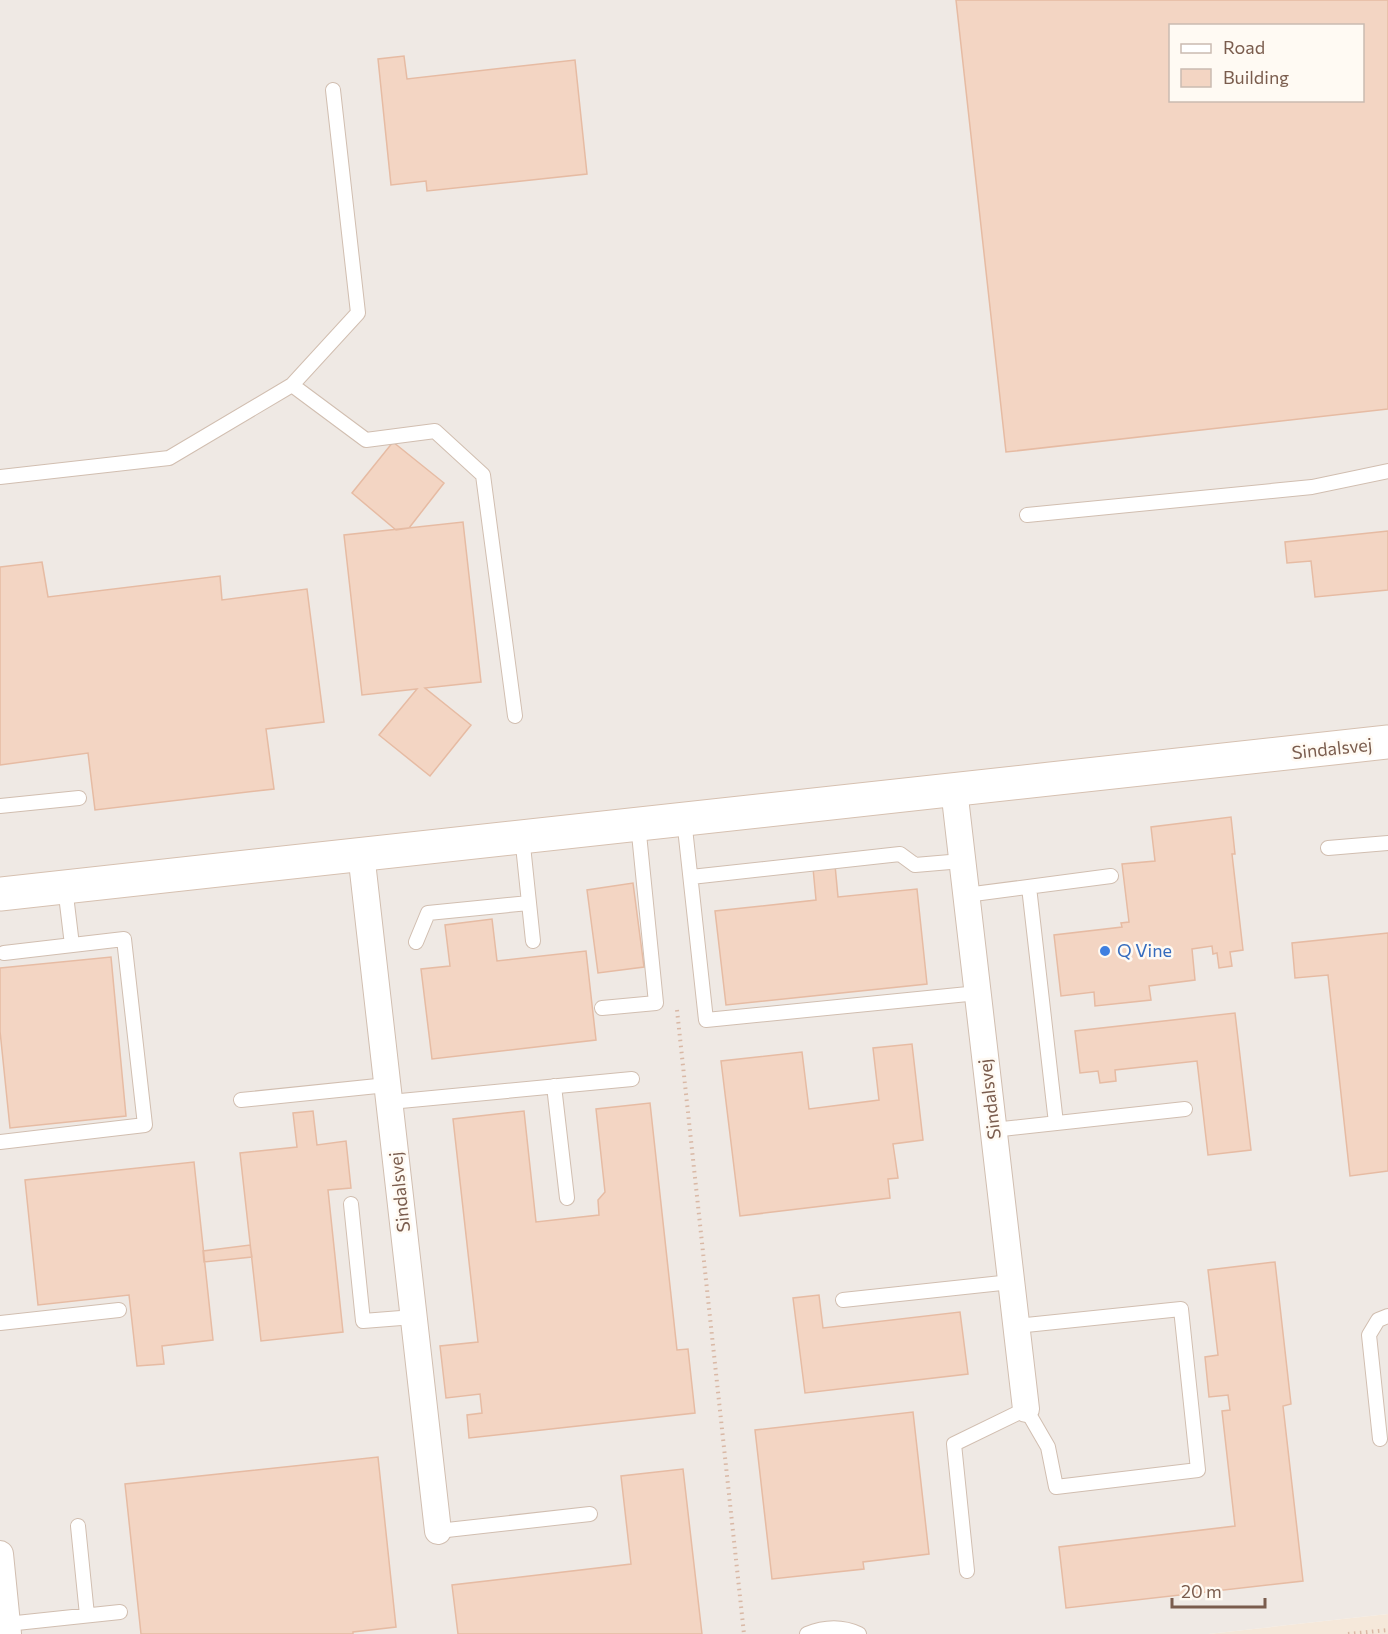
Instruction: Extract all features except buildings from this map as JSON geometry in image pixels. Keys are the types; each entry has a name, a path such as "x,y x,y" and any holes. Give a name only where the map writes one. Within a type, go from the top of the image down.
{"street":[{"name":"Sindalsvej","path":"0,894 1388,742"},
{"name":"Sindalsvej","path":"954,789 1026,1409"},
{"name":"Sindalsvej","path":"361,853 438,1531"},
{"path":"0,1554 8,1629"}],"lane":[{"path":"0,477 169,458 292,385 358,313 333,90"},
{"path":"292,385 366,440 435,430 483,475 514,716"},
{"path":"1027,515 1312,487 1388,471"},
{"path":"0,806 79,798"},
{"path":"684,819 706,1020 978,993"},
{"path":"602,1008 656,1003 638,824"},
{"path":"522,836 533,941"},
{"path":"1328,848 1388,843"},
{"path":"691,877 900,854 915,865 962,861"},
{"path":"966,895 1111,876"},
{"path":"66,887 72,945"},
{"path":"1029,887 1056,1123"},
{"path":"416,942 428,913 529,903"},
{"path":"0,1142 145,1125 124,939 4,953"},
{"path":"241,1100 554,1086 632,1079"},
{"path":"554,1086 567,1198"},
{"path":"993,1130 1185,1109"},
{"path":"351,1204 363,1321 414,1317"},
{"path":"843,1300 1011,1282"},
{"path":"967,1571 954,1444 1026,1409 1048,1447 1056,1487 1198,1470 1181,1309 1016,1326"},
{"path":"0,1323 119,1310"},
{"path":"1380,1439 1369,1335 1378,1320 1388,1316"},
{"path":"438,1531 590,1514"},
{"path":"78,1526 87,1615"},
{"path":"8,1629 87,1615 120,1612"},
{"path":"807,1634 834,1628 859,1634"}],"path":[{"path":"677,1010 744,1634"},
{"path":"1348,1634 1388,1630"}],"shaded area":[{"path":"0,0 1388,0 1388,1614 1208,1634 0,1634"},
{"path":"1388,1614 1388,1634 1208,1634"}],"place":[{"name":"Q Vine","path":"1105,951"}]}
